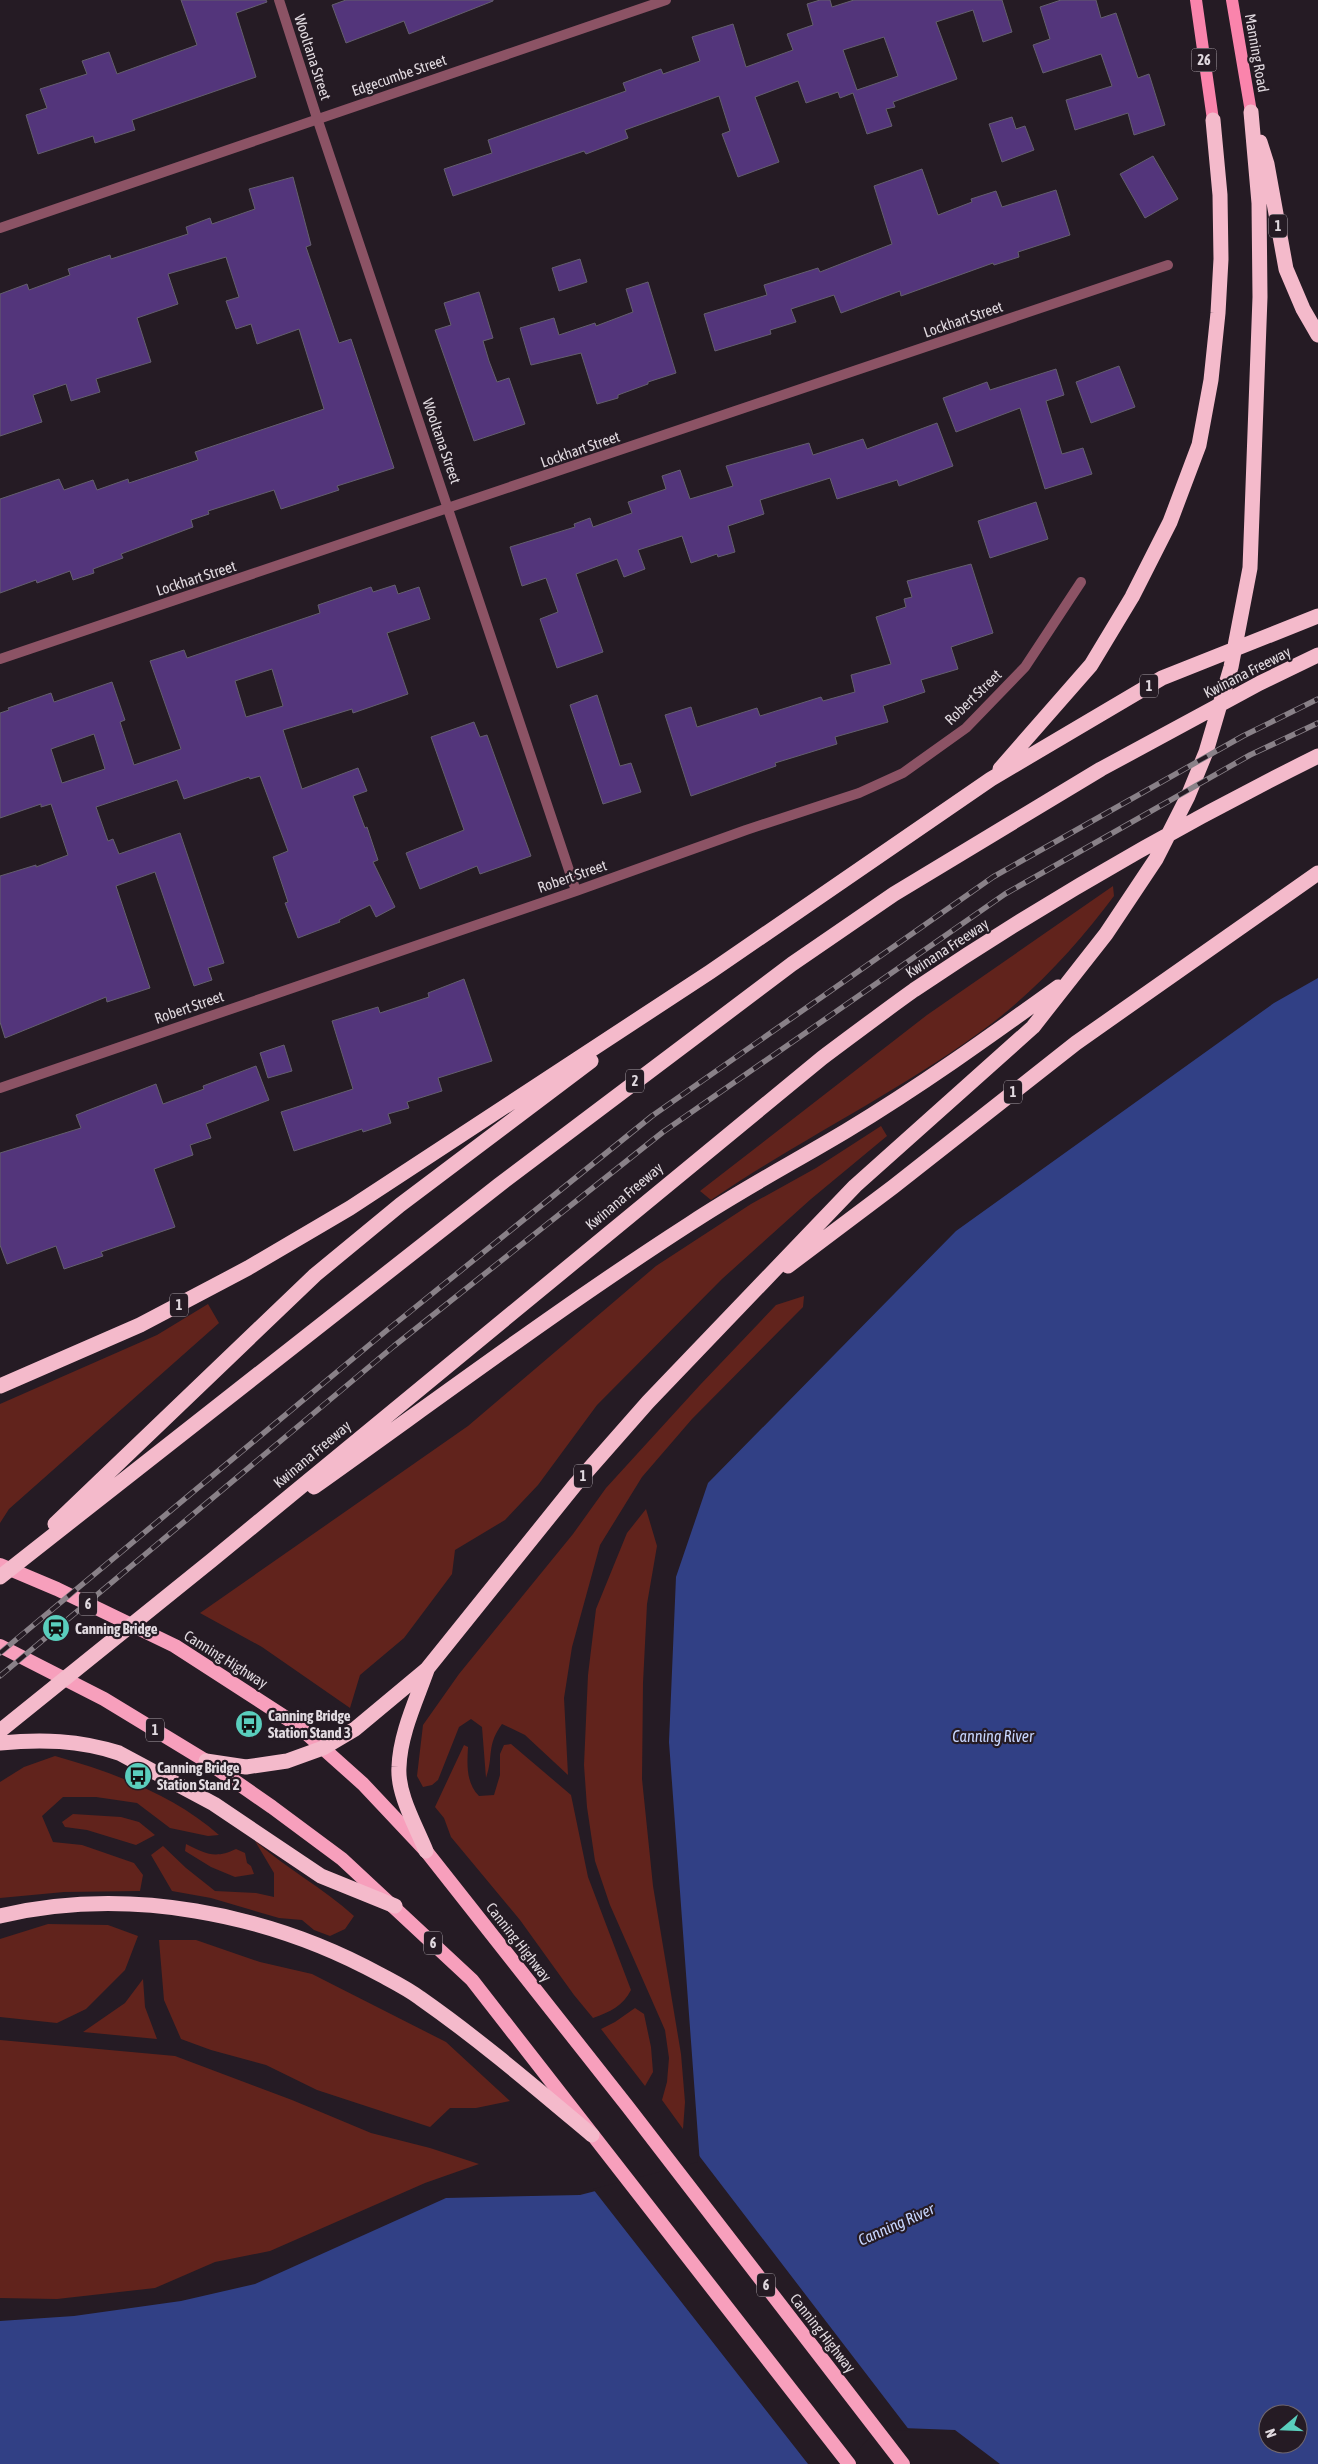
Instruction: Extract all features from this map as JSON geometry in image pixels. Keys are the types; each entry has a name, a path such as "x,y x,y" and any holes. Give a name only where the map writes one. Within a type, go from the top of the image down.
{"highway":[{"path":"751,1294 855,1186 1033,1027 1106,934 1156,859 1188,796 1206,752 1231,667 1250,568 1260,297 1259,203 1250,112"},
{"name":"1","path":"1250,112 1267,164 1286,269 1302,309 1318,335"},
{"path":"991,780 1091,665 1132,597 1170,522 1199,444 1211,380 1221,259 1220,195 1213,120"},
{"name":"1","path":"0,1386 140,1325 297,1240 350,1208 710,972 991,780 1162,678 1318,616"},
{"name":"Kwinana Freeway","path":"0,1577 500,1185 792,964 894,894 1101,769 1318,655"},
{"name":"Kwinana Freeway","path":"0,1731 212,1560 744,1120 822,1058 913,991 1012,927 1111,867 1195,820 1318,756"},
{"name":"1","path":"0,1646 104,1699 206,1761 246,1767 287,1761 323,1748 355,1729 427,1669 575,1485 648,1402 751,1294 893,1187 1076,1043 1318,873"},
{"path":"0,1577 322,1270 400,1204 710,972"},
{"path":"212,1560 633,1260 707,1212 847,1130 902,1095 980,1043 1076,974"},
{"name":"Canning Highway","path":"0,1565 57,1589 175,1646 297,1725 376,1797 426,1851 628,2107 903,2464"},
{"name":"1","path":"426,1851 402,1788 399,1767 406,1729 427,1669"},
{"path":"0,1743 61,1741 102,1748 144,1765 214,1804 321,1876 395,1906"},
{"name":"6","path":"206,1761 342,1859 395,1906 472,1980 849,2464"},
{"path":"0,1916 70,1906 142,1905 216,1915 302,1939 361,1964 419,1996 498,2057 592,2135"}],"main road":[{"name":"26","path":"1196,0 1213,120"},
{"name":"Manning Road","path":"1232,0 1250,112"}],"street":[{"name":"Wooltana Street","path":"279,0 576,891"},
{"name":"Edgecumbe Street","path":"0,228 666,0"},
{"name":"Lockhart Street","path":"0,659 1168,266"},
{"name":"Robert Street","path":"0,1088 576,891 746,830 859,793 904,773 966,728 1025,667 1081,582"}],"shaded area":[{"path":"1113,886 1114,896 1072,948 1041,980 991,1024 923,1071 711,1200 700,1191 927,1015"},
{"path":"881,1126 887,1136 811,1199 722,1279 597,1405 538,1485 505,1520 455,1550 452,1574 404,1638 360,1675 350,1708 262,1647 200,1613 468,1426 656,1266 751,1204 816,1168"},
{"path":"804,1296 803,1307 692,1419 642,1477 600,1545 572,1647 564,1698 568,1775 525,1735 502,1724 494,1738 486,1778 482,1727 471,1719 459,1727 438,1780 432,1785 423,1787 417,1776 423,1725 459,1674 573,1534 606,1488 700,1385 776,1305"},
{"path":"208,1304 219,1323 9,1509 0,1523 0,1404 157,1335"},
{"path":"646,1509 657,1546 647,1604 643,1683 642,1779 653,1886 681,2054 685,2102 683,2129 662,2100 667,2082 669,2058 665,2030 610,1905 595,1861 587,1807 584,1765 588,1675 596,1609 627,1533"},
{"path":"511,1744 571,1795 588,1877 631,1990 628,1996 615,2008 593,2018 520,1920 451,1837 444,1818 435,1807 464,1745 468,1747 470,1780 479,1796 494,1795 500,1775 500,1754 504,1745"},
{"path":"55,1756 98,1769 142,1786 182,1808 219,1835 208,1836 170,1828 137,1803 96,1797 63,1797 42,1816 53,1842 82,1845 134,1863 143,1875 140,1891 64,1892 0,1898 0,1782 24,1767"},
{"path":"73,1814 121,1817 139,1822 155,1835 136,1845 87,1830 65,1827 62,1822"},
{"path":"255,1841 354,1916 345,1929 330,1936 314,1930 302,1920 279,1918 211,1898 172,1891 151,1855 163,1846 186,1868 215,1891 256,1893 274,1897 274,1873"},
{"path":"186,1844 211,1854 222,1854 236,1849 245,1853 247,1863 251,1866 254,1874 235,1877 211,1867 185,1851"},
{"path":"48,1924 108,1925 138,1936 125,1970 86,2009 57,2023 0,2017 0,1939"},
{"path":"159,1940 196,1940 260,1962 312,1974 446,2042 510,2101 476,2108 450,2108 430,2127 317,2090 266,2065 211,2050 181,2039 164,2000"},
{"path":"143,1979 145,2007 157,2039 83,2032 125,2003"},
{"path":"635,2008 644,2014 651,2047 653,2072 645,2086 601,2029"},
{"path":"0,2040 175,2056 292,2100 371,2133 430,2148 479,2164 425,2183 270,2251 215,2262 155,2288 57,2299 0,2298"}],"water":[{"name":"Canning River","path":"1318,978 1318,2464 1000,2464 955,2430 876,2427 842,2464 0,2464 0,2321 74,2316 181,2301 255,2284 446,2198 580,2195 700,2164 669,1742 676,1577 708,1483 956,1231 1274,1003"}],"pier":[{"path":"697,2153 910,2431 877,2430 845,2464 808,2464 593,2189 698,2162"}],"building":[{"path":"181,0 266,0 267,2 236,13 256,77 132,120 135,130 95,143 93,136 38,154 26,115 47,108 40,89 87,74 82,61 109,52 117,74 197,45"},
{"path":"346,0 493,1 409,34 404,21 346,43 332,5"},
{"path":"820,0 830,0 832,7 854,0 1002,0 1012,32 983,42 973,10 936,22 957,79 893,102 895,107 886,109 892,126 867,134 853,93 840,98 838,92 806,103 798,81 755,97 779,162 738,177 722,134 730,131 719,96 625,130 628,138 586,154 584,151 453,196 444,169 492,153 488,140 626,91 623,83 661,69 663,74 700,61 692,37 733,24 746,67 793,50 787,34 813,25 807,4","holes":["884,37 898,76 857,90 843,50"]},
{"path":"1061,0 1096,0 1101,18 1116,13 1138,78 1149,74 1165,125 1134,135 1128,113 1075,130 1066,100 1112,86 1101,54 1043,73 1033,45 1050,39 1040,7"},
{"path":"1012,117 1016,129 1025,126 1034,150 1002,162 989,124"},
{"path":"1153,156 1178,199 1145,218 1120,174"},
{"path":"922,169 938,215 972,202 971,199 996,191 1002,207 1056,190 1070,235 1018,252 1019,257 994,265 993,263 901,296 900,291 841,313 834,295 791,309 796,322 770,330 771,334 715,351 704,314 767,295 764,285 818,268 820,272 892,244 874,186"},
{"path":"293,177 311,245 306,247 339,343 351,339 394,468 337,486 339,490 281,509 274,490 208,511 209,514 191,520 193,527 121,554 123,558 93,569 94,573 73,580 70,571 37,583 36,580 0,593 0,499 59,479 64,490 93,480 97,490 128,479 129,483 198,460 195,452 324,409 299,329 257,344 251,324 236,329 226,301 239,297 226,257 168,274 178,304 137,318 151,362 96,379 100,392 71,401 66,384 33,395 42,422 0,436 0,294 27,284 29,290 70,275 68,269 110,255 111,259 188,234 186,227 210,218 212,224 255,209 249,189"},
{"path":"580,259 587,282 559,291 552,268"},
{"path":"648,282 676,373 648,382 648,384 618,395 618,398 597,404 581,353 531,365 520,328 554,318 559,335 595,323 596,326 633,312 626,289"},
{"path":"479,292 493,338 483,341 489,361 497,382 509,378 525,424 474,441 435,330 451,325 444,303"},
{"path":"1119,366 1135,407 1091,423 1076,382"},
{"path":"1056,369 1064,395 1046,401 1062,454 1083,448 1092,474 1045,489 1020,408 956,432 943,398 987,382 990,390"},
{"path":"937,423 953,466 899,486 897,480 837,499 830,478 760,500 764,514 728,526 735,552 718,557 717,554 691,563 682,536 638,550 645,569 624,577 617,559 576,574 603,652 557,668 540,619 558,612 546,578 522,586 510,547 575,527 574,524 590,518 593,527 632,513 628,502 666,489 662,476 680,470 690,499 733,486 726,466 809,443 813,455 863,439 867,449"},
{"path":"1036,502 1048,539 990,558 978,521"},
{"path":"971,564 993,633 951,647 958,669 921,680 925,692 883,706 888,722 835,737 837,744 775,763 776,766 691,796 665,715 691,707 697,727 757,708 760,716 821,697 823,701 855,692 851,675 891,664 876,617 906,607 904,599 912,597 907,581"},
{"path":"395,585 398,594 419,587 430,619 387,633 408,694 353,713 352,709 283,730 302,789 358,768 367,791 353,796 365,828 367,827 378,860 373,862 395,907 376,917 370,905 339,920 340,922 298,938 285,903 288,902 273,857 288,851 260,776 250,779 249,777 184,799 177,780 96,807 108,841 113,839 119,854 180,833 224,963 208,968 212,980 194,986 155,872 116,886 150,988 107,1002 106,997 5,1038 0,1022 0,876 36,865 36,867 68,855 51,804 41,807 41,804 0,818 0,713 9,710 8,708 51,693 54,702 112,682 125,720 120,722 134,765 181,749 150,661 184,650 187,658 320,613 318,605 371,587 373,592","holes":["272,669 283,706 246,717 235,681","94,734 105,769 62,783 51,749"]},
{"path":"597,695 620,766 631,763 641,792 603,804 570,705"},
{"path":"474,722 480,737 487,735 531,856 480,874 477,866 420,889 406,853 464,830 431,737"},
{"path":"464,979 492,1061 438,1078 442,1091 407,1102 409,1108 388,1114 391,1123 363,1132 362,1129 294,1151 281,1112 353,1089 332,1021 378,1007 380,1013 429,997 428,993"},
{"path":"284,1045 292,1071 268,1078 260,1053"},
{"path":"256,1066 269,1100 206,1124 211,1138 190,1145 193,1155 154,1169 175,1227 101,1252 103,1256 64,1269 56,1246 7,1264 0,1245 0,1153 81,1128 76,1115 156,1084 163,1104 204,1089 203,1086"}],"railway":[{"path":"0,1653 386,1331 652,1116 993,877 1243,736 1318,699"},
{"path":"0,1676 394,1346 663,1132 1005,894 1250,755 1318,723"}],"place":[{"name":"Canning Bridge","path":"56,1628"},
{"name":"Canning Bridge Station Stand 3","path":"249,1724"},
{"name":"Canning Bridge Station Stand 2","path":"138,1776"}]}
